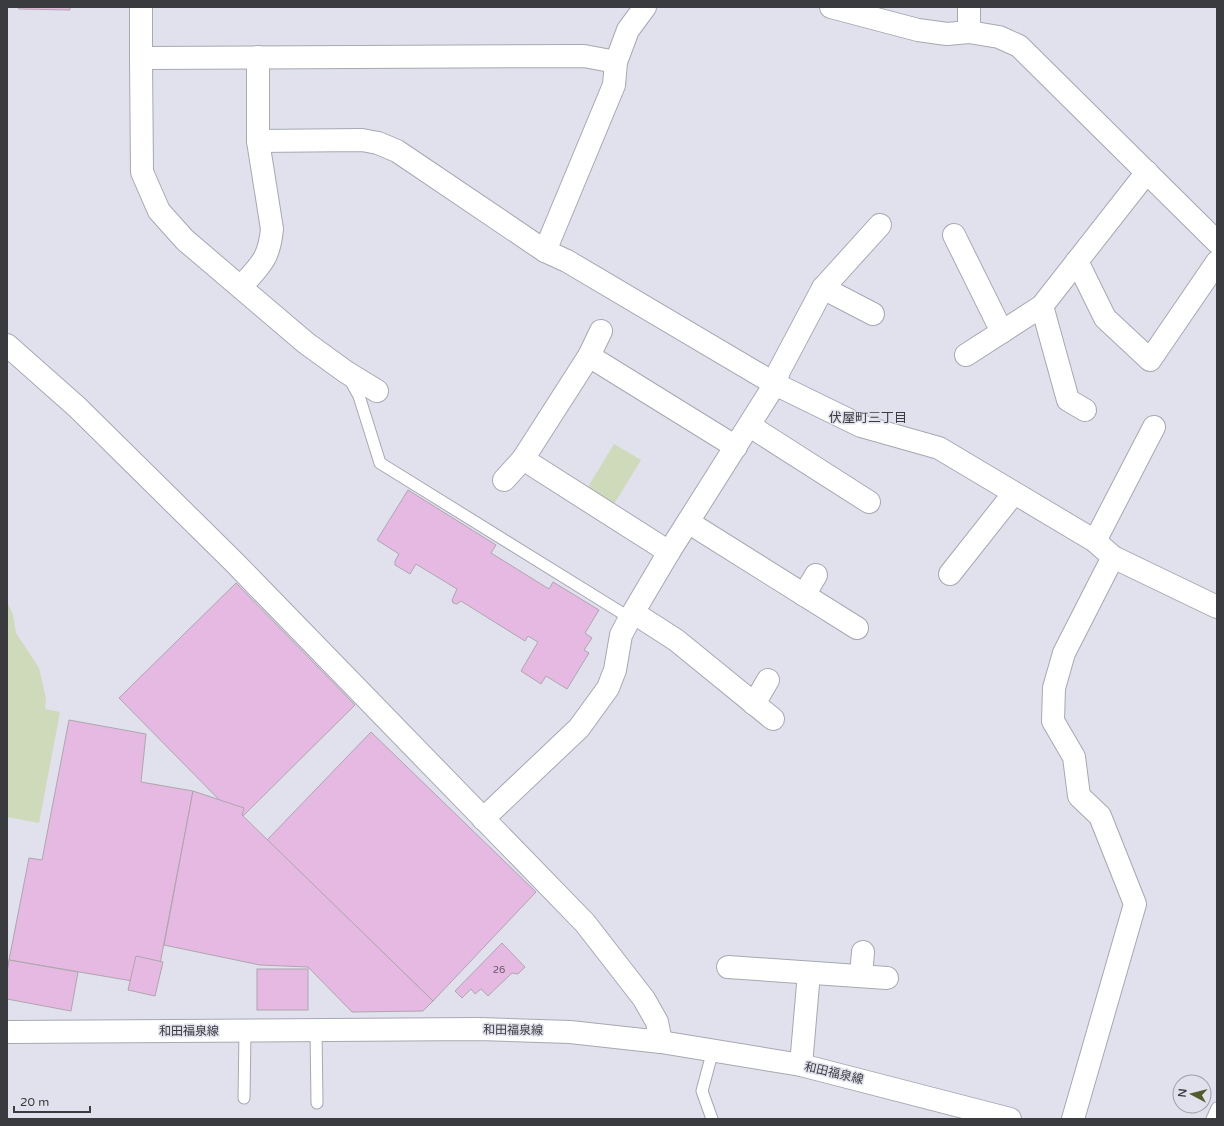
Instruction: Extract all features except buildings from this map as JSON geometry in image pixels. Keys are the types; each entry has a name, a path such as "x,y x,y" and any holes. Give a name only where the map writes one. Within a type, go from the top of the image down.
{"street":[{"path":"141,7 142,172 159,211 185,240 306,343 346,372 377,390"},
{"path":"545,251 614,85 616,62 628,30 646,7"},
{"path":"831,7 918,30 947,34 969,32 999,37 1019,46 1217,242"},
{"path":"969,7 969,32"},
{"path":"141,58 584,56 616,62"},
{"path":"241,287 267,257 272,229 258,141 258,57"},
{"path":"258,141 362,140 378,143 397,151 545,251 568,261 775,384 861,426 939,448 1095,541 1113,557 1217,607"},
{"path":"966,356 1042,306 1147,172"},
{"path":"483,819 579,728 608,688 614,670 621,635 669,552 750,426 775,384 779,371 823,288 880,225"},
{"path":"954,235 1002,332"},
{"path":"1077,261 1105,318 1150,360 1217,262"},
{"path":"823,288 873,314"},
{"path":"1042,306 1068,400 1085,410"},
{"path":"504,480 523,459 589,356 601,331"},
{"path":"7,345 77,407 234,562 585,923 644,999 657,1022 661,1042"},
{"path":"589,356 736,447"},
{"path":"750,426 869,502"},
{"path":"1095,541 1154,427"},
{"path":"523,459 669,552"},
{"path":"950,574 1014,493"},
{"path":"688,522 857,628"},
{"path":"1073,1119 1135,904 1100,816 1079,796 1074,757 1053,721 1054,688 1064,653 1113,557"},
{"path":"804,595 816,575"},
{"path":"632,616 676,640 773,720"},
{"path":"754,704 768,680"},
{"path":"861,976 863,952"},
{"path":"728,967 887,978"},
{"path":"801,1065 809,973"},
{"name":"和田福泉線","path":"7,1032 479,1029 570,1032 661,1042 801,1065 1010,1119"}],"lane":[{"path":"346,372 359,396 380,463 632,616"},
{"path":"316,1030 317,1103"},
{"path":"244,1098 245,1031"},
{"path":"712,1119 702,1091 713,1050"},
{"path":"1212,1119 1217,1108"}],"green space":[{"path":"614,444 641,460 614,504 588,487"},
{"path":"7,601 13,615 16,633 39,668 46,699 45,709 60,712 39,823 7,817"}],"district":[{"name":"伏屋町三丁目","path":"868,418"}]}
